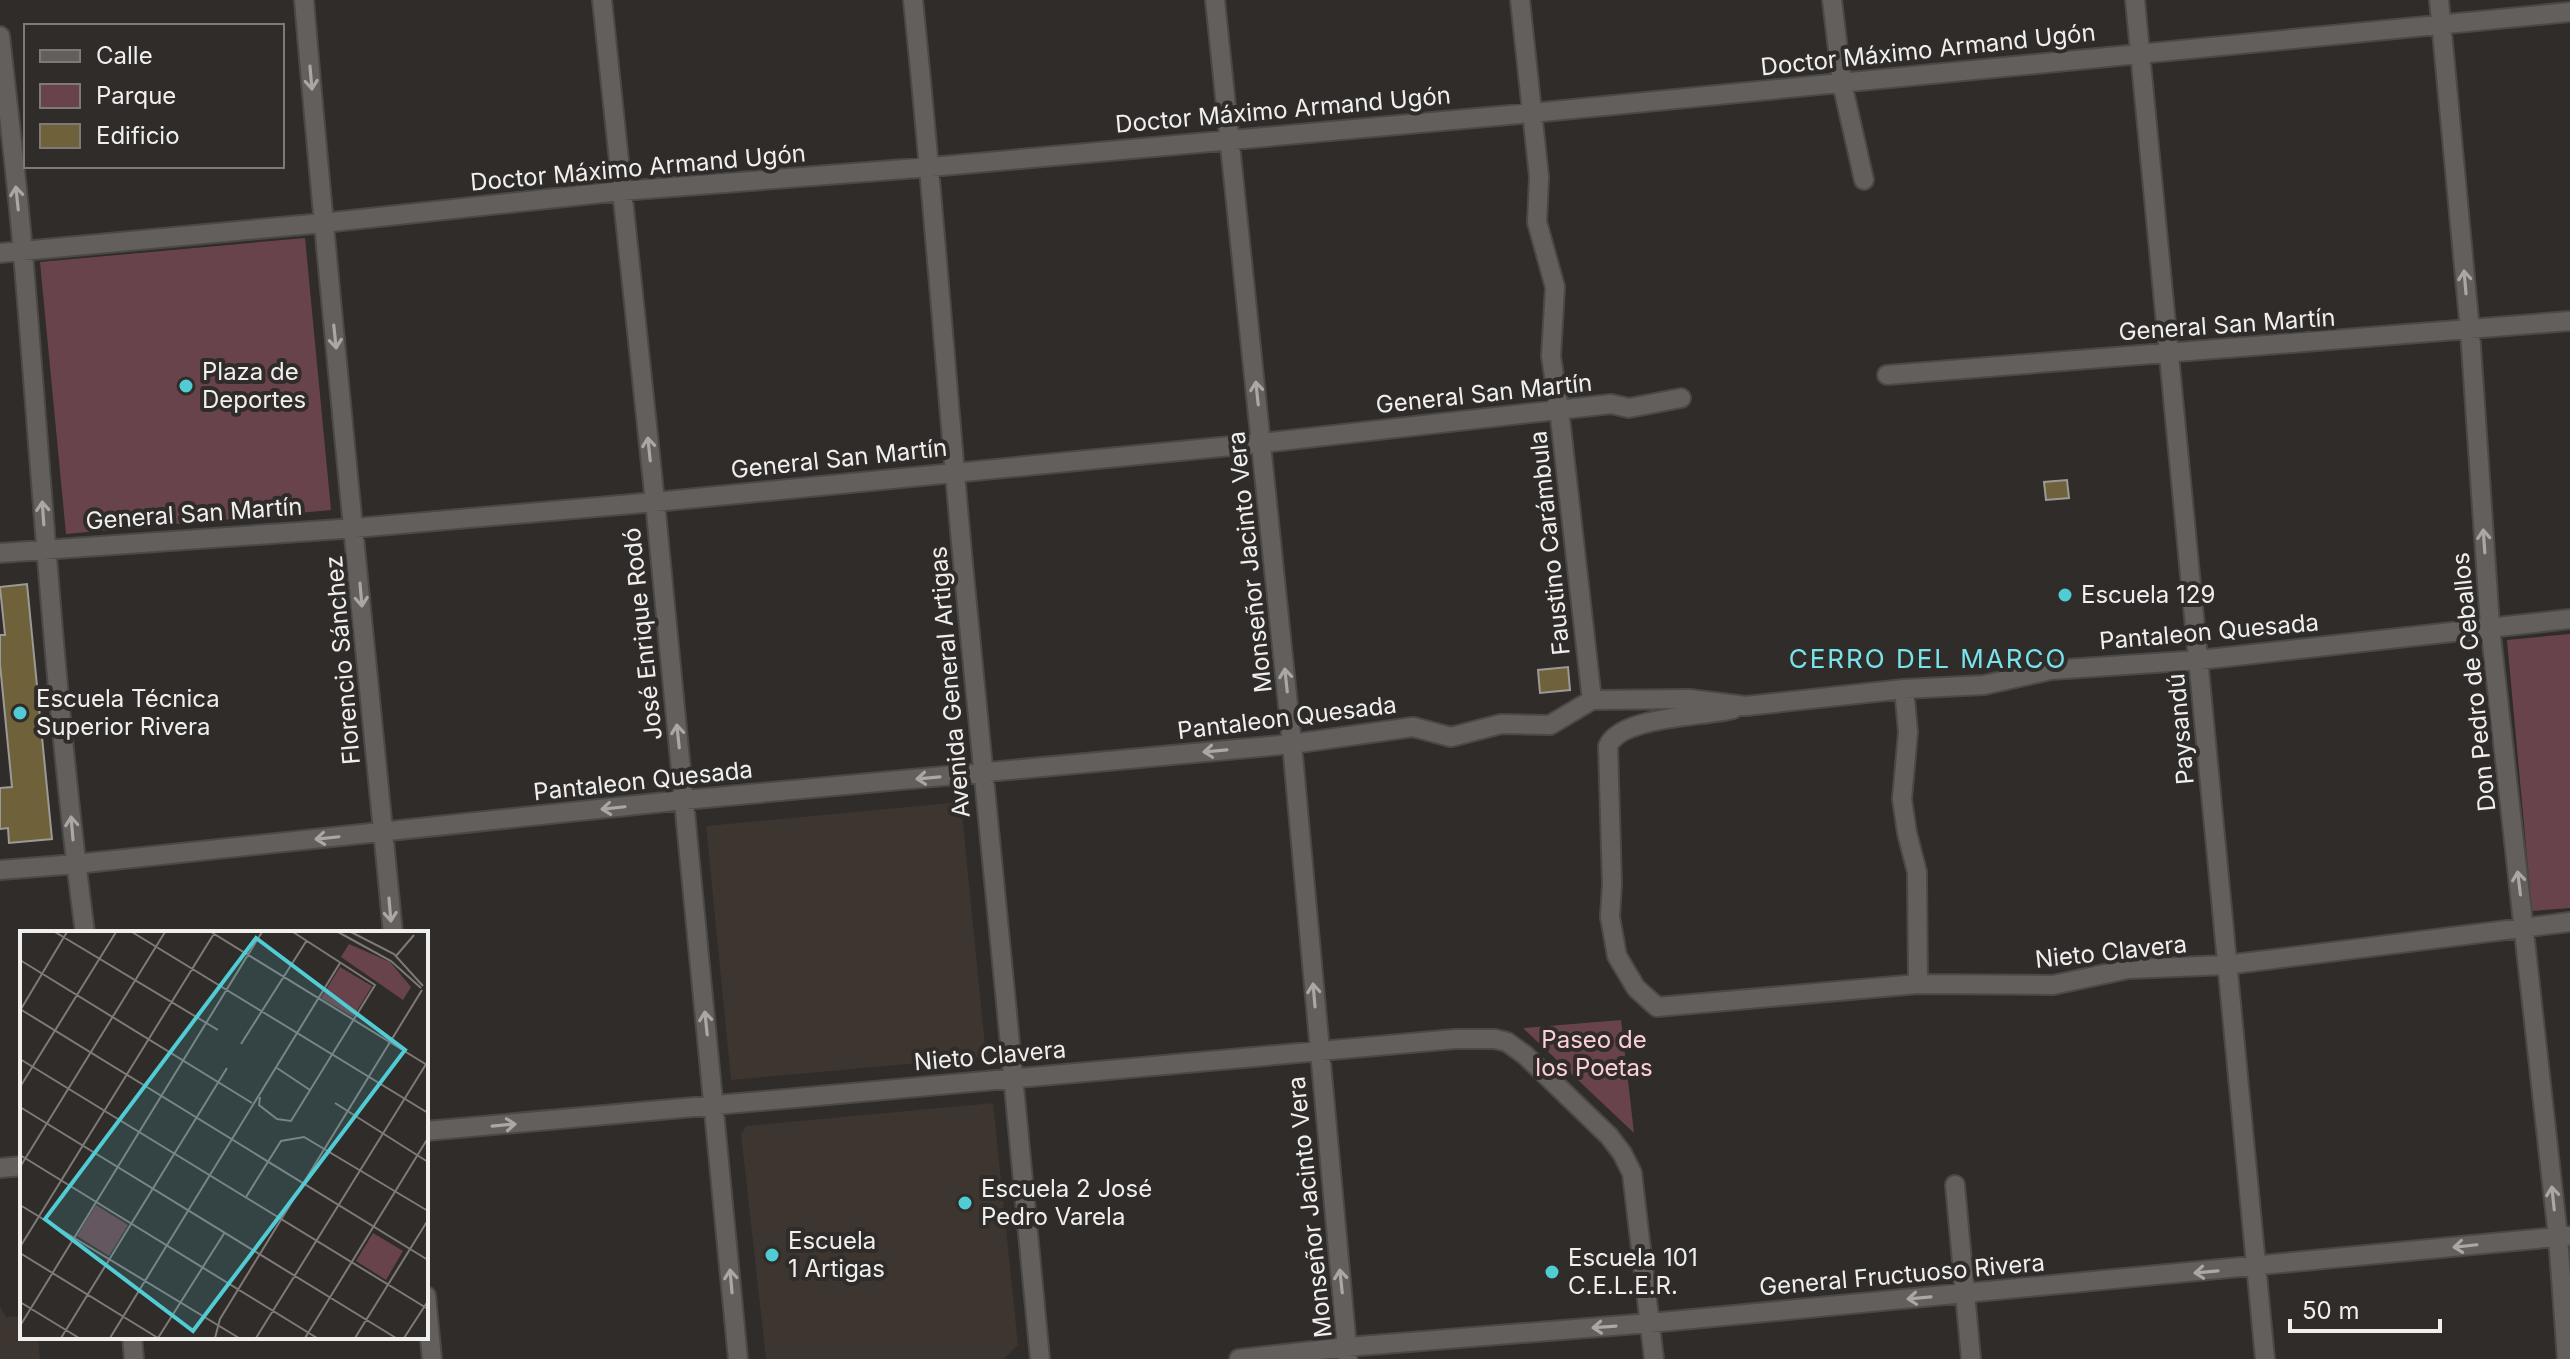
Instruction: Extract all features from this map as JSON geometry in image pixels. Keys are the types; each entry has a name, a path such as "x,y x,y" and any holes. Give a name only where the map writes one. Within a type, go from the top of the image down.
{"street":[{"name":"Florencio Sánchez","path":"304,0 393,931"},
{"name":"José Enrique Rodó","path":"602,0 655,502 738,1359"},
{"name":"Avenida General Artigas","path":"913,0 931,167 954,472 982,773 1015,1077 1040,1359"},
{"name":"Monseñor Jacinto Vera","path":"1215,0 1292,744 1348,1353"},
{"name":"Faustino Carámbula","path":"1520,0 1539,177 1537,222 1555,287 1551,356 1592,700"},
{"path":"1832,0 1842,83 1864,180"},
{"name":"Paysandú","path":"2135,0 2265,1359"},
{"name":"Don Pedro de Ceballos","path":"2439,0 2470,331 2490,626 2524,927 2564,1237 2567,1359"},
{"name":"Doctor Máximo Armand Ugón","path":"0,253 621,191 931,167 1532,113 2570,12"},
{"path":"0,36 23,250 46,548 85,931"},
{"name":"General San Martín","path":"1887,375 2570,321"},
{"name":"General San Martín","path":"0,553 355,528 655,502 1262,443 1559,409 1611,404 1629,408 1681,398"},
{"name":"Pantaleon Quesada","path":"0,870 684,800 1292,744 1413,727 1451,737 1501,724 1550,725 1592,700 1689,699 1746,706 1904,689 1984,685 2051,670 2199,660 2570,619"},
{"path":"1904,689 1908,732 1902,799 1917,872 1918,984"},
{"name":"Nieto Clavera","path":"1746,706 1712,715 1639,724 1612,737 1608,746 1612,930 1617,956 1636,988 1657,1007 1918,984 2053,985 2128,969 2226,965 2570,922"},
{"name":"Nieto Clavera","path":"428,1131 1484,1037 1507,1042 1547,1074 1609,1136 1632,1173 1650,1323"},
{"path":"0,1168 20,1166"},
{"path":"1955,1185 1971,1359"},
{"name":"General Fructuoso Rivera","path":"1239,1359 1348,1353 2564,1237"},
{"path":"428,1317 432,1359"},
{"path":"1650,1323 1654,1359"},
{"path":"132,1339 134,1359"}],"shaded area":[{"path":"961,802 986,1057 731,1080 706,826"},
{"path":"993,1103 1018,1345 1004,1359 766,1359 741,1134 746,1126"},
{"path":"0,1306 6,1317 20,1316 20,1339 38,1339 40,1359 0,1359"}],"green space":[{"name":"Plaza de Deportes","path":"305,238 331,510 66,534 40,262"},
{"path":"2570,634 2570,908 2532,911 2507,640"},
{"name":"Paseo de los Poetas","path":"1621,1020 1634,1133 1523,1028"}],"building":[{"path":"2067,480 2069,498 2046,500 2044,482"},
{"name":"Escuela Técnica Superior Rivera","path":"27,584 52,839 9,843 8,828 0,829 0,788 12,787 0,664 0,635 5,635 0,587"},
{"path":"1568,667 1570,690 1540,693 1538,670"}],"place":[{"name":"Plaza de Deportes","path":"186,386"},
{"name":"Escuela 129","path":"2065,595"},
{"name":"Escuela Técnica Superior Rivera","path":"20,713"},
{"name":"Escuela 2 José Pedro Varela","path":"965,1203"},
{"name":"Escuela 1 Artigas","path":"772,1255"},
{"name":"Escuela 101 C.E.L.E.R.","path":"1552,1272"}],"district":[{"name":"CERRO DEL MARCO","path":"1928,659"}]}
